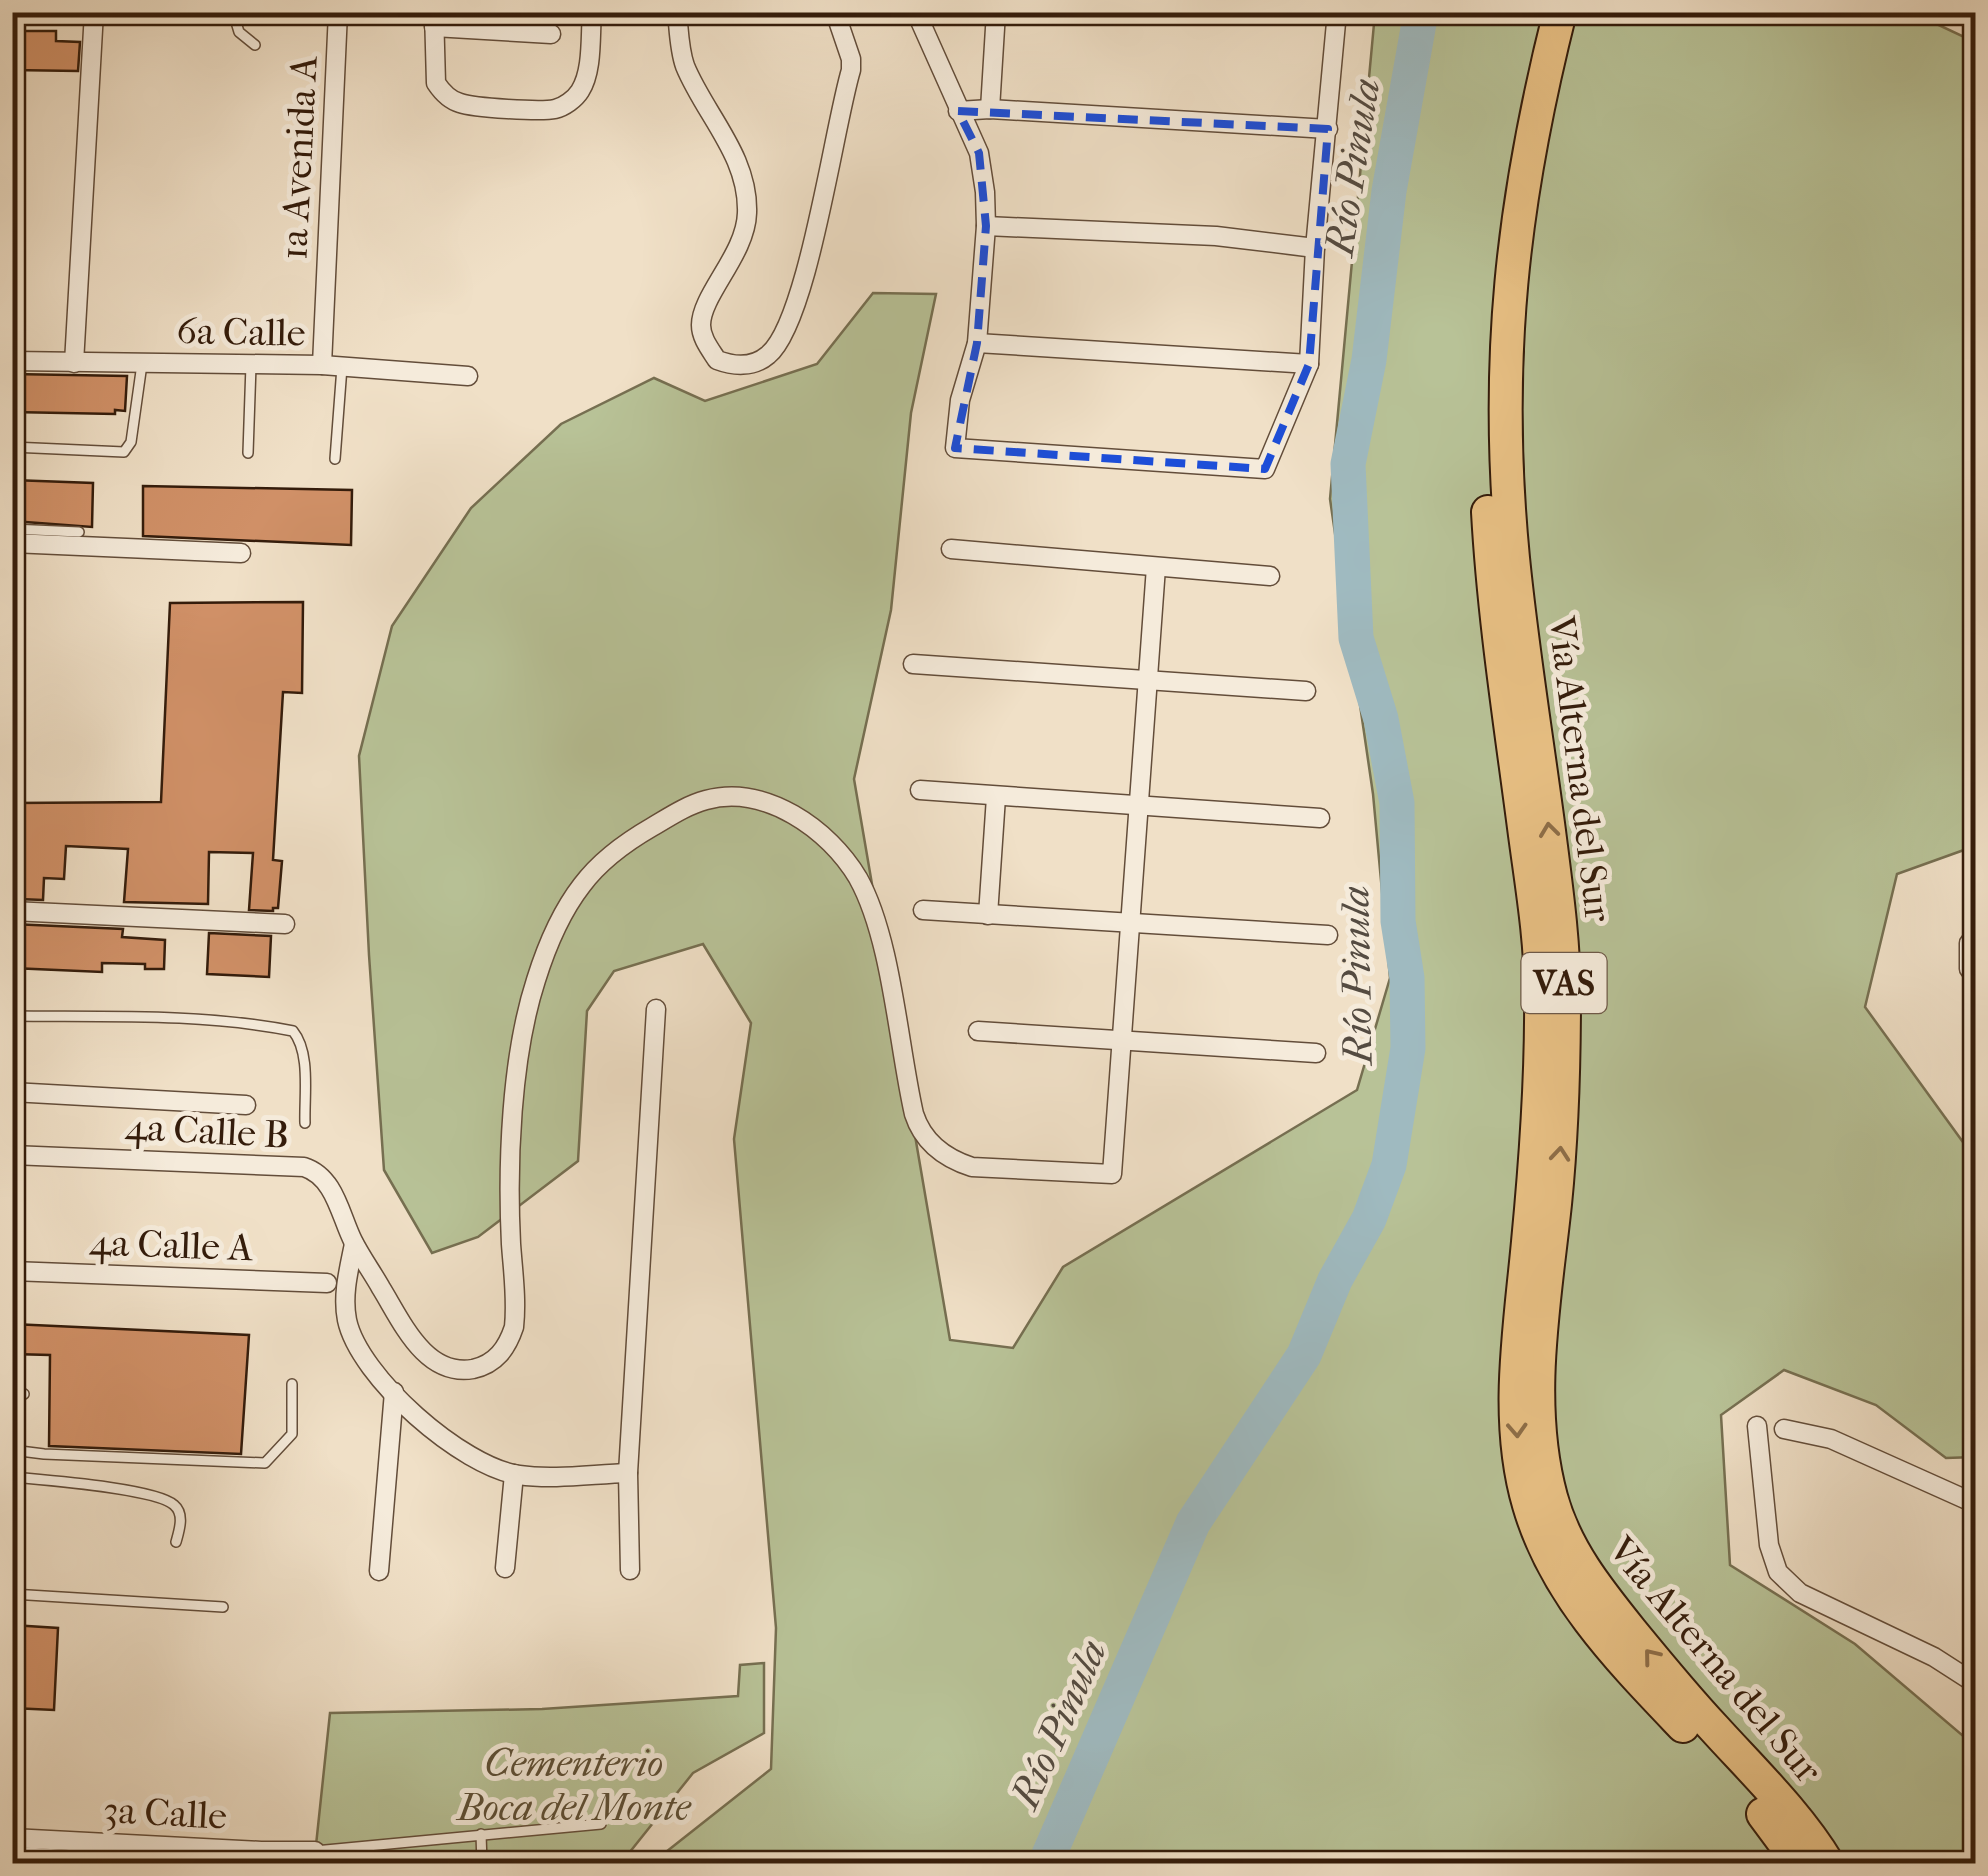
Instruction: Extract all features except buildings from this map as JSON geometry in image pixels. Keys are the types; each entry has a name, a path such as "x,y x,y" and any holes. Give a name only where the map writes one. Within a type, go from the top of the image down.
{"highway":[{"name":"Vía Alterna del Sur","path":"1540,12 1522,82 1498,213 1486,321 1485,432 1491,568 1532,886 1541,989 1538,1114 1514,1390 1518,1456 1529,1505 1547,1552 1573,1598 1608,1646 1751,1799 1800,1864"},
{"name":"Vía Alterna del Sur","path":"1560,12 1540,89 1517,215 1506,325 1504,403 1514,563 1556,884 1564,992 1563,1115 1541,1343 1543,1450 1551,1498 1592,1585 1682,1694 1768,1786 1828,1864"}],"street":[{"path":"74,363 94,12"},
{"name":"1a Avenida A","path":"322,366 338,12"},
{"path":"551,34 434,20 436,84 450,99 463,104 556,109 570,102 586,77 592,12"},
{"path":"677,12 684,63 736,159 746,190 748,214 743,240 703,314 701,328 717,360 743,365 771,353 789,317 835,152 851,70 835,12"},
{"path":"916,12 979,153 986,226 977,343 960,400 956,448 1265,469 1309,364 1315,248 1337,14 1255,12"},
{"path":"990,109 996,12"},
{"path":"958,111 990,109 1328,129"},
{"path":"986,226 1216,236 1315,248"},
{"path":"977,343 1309,364"},
{"name":"6a Calle","path":"12,361 322,366 468,376"},
{"path":"12,543 240,553"},
{"path":"952,550 1270,576"},
{"path":"1124,1040 1156,567"},
{"path":"913,664 1306,691"},
{"path":"920,790 1320,818"},
{"path":"988,916 996,797"},
{"name":"4a Calle B","path":"12,1155 304,1167 322,1177 329,1187 354,1244 410,1335 430,1358 450,1368 470,1369 494,1361 514,1327 516,1312 511,1224 518,1064 537,976 568,907 596,869 644,832 708,799 748,798 772,804 819,833 856,876 880,934 914,1114 924,1136 956,1162 1025,1172 1112,1174 1124,1040"},
{"path":"923,910 1328,935"},
{"path":"12,911 285,924"},
{"path":"1969,969 1969,943 1976,936"},
{"path":"630,1570 628,1473 656,1009"},
{"path":"978,1030 1316,1053"},
{"path":"12,1092 246,1106"},
{"path":"354,1244 346,1283 348,1321 356,1346 394,1392 458,1448 495,1469 514,1474 628,1473"},
{"name":"4a Calle A","path":"12,1271 328,1283"},
{"path":"380,1571 394,1392"},
{"path":"1757,1426 1769,1545 1778,1572 1800,1593 1934,1656 1976,1684"},
{"path":"1784,1429 1831,1439 1976,1504"},
{"path":"505,1568 514,1474"},
{"name":"3a Calle","path":"12,1838 262,1857 314,1850"}],"lane":[{"path":"234,12 239,32 255,45"},
{"path":"12,447 124,452 132,442 142,364"},
{"path":"248,453 251,365"},
{"path":"335,460 342,367"},
{"path":"12,529 80,532"},
{"path":"12,1016 146,1018 292,1031 300,1040 302,1052 305,1123"},
{"path":"12,1450 265,1463 292,1434 292,1384"},
{"path":"12,1477 122,1490 172,1503 181,1522 176,1542"},
{"path":"12,1594 224,1607"},
{"path":"314,1850 601,1824"},
{"path":"481,1834 482,1864"},
{"path":"12,1852 214,1864"}],"highlighted area":[{"path":"958,111 1328,129 1309,364 1265,469 955,448 977,343 986,226 979,153"}],"green space":[{"path":"1911,12 1975,42 1975,846 1897,874 1865,1007 1973,1156 1975,1457 1946,1458 1876,1405 1784,1370 1721,1415 1730,1565 1855,1644 1975,1746 1975,1863 652,1863 771,1769 776,1628 734,1139 751,1023 703,944 614,971 587,1011 578,1161 478,1237 432,1253 384,1170 359,756 392,626 471,508 561,424 654,378 705,401 817,364 873,293 936,294 911,413 891,610 854,779 950,1340 1013,1348 1063,1267 1357,1090 1390,978 1373,794 1330,499 1375,13"},
{"name":"Cementerio Boca del Monte","path":"764,1663 764,1733 693,1773 621,1863 314,1864 330,1713 542,1709 738,1696 740,1665"}],"waterway":[{"name":"Río Pinula","path":"1045,1864 1193,1523 1304,1355 1335,1280 1369,1219 1389,1165 1408,1048 1407,978 1398,921 1397,803 1381,719 1356,638 1348,464 1369,360 1389,191 1421,12"}]}
